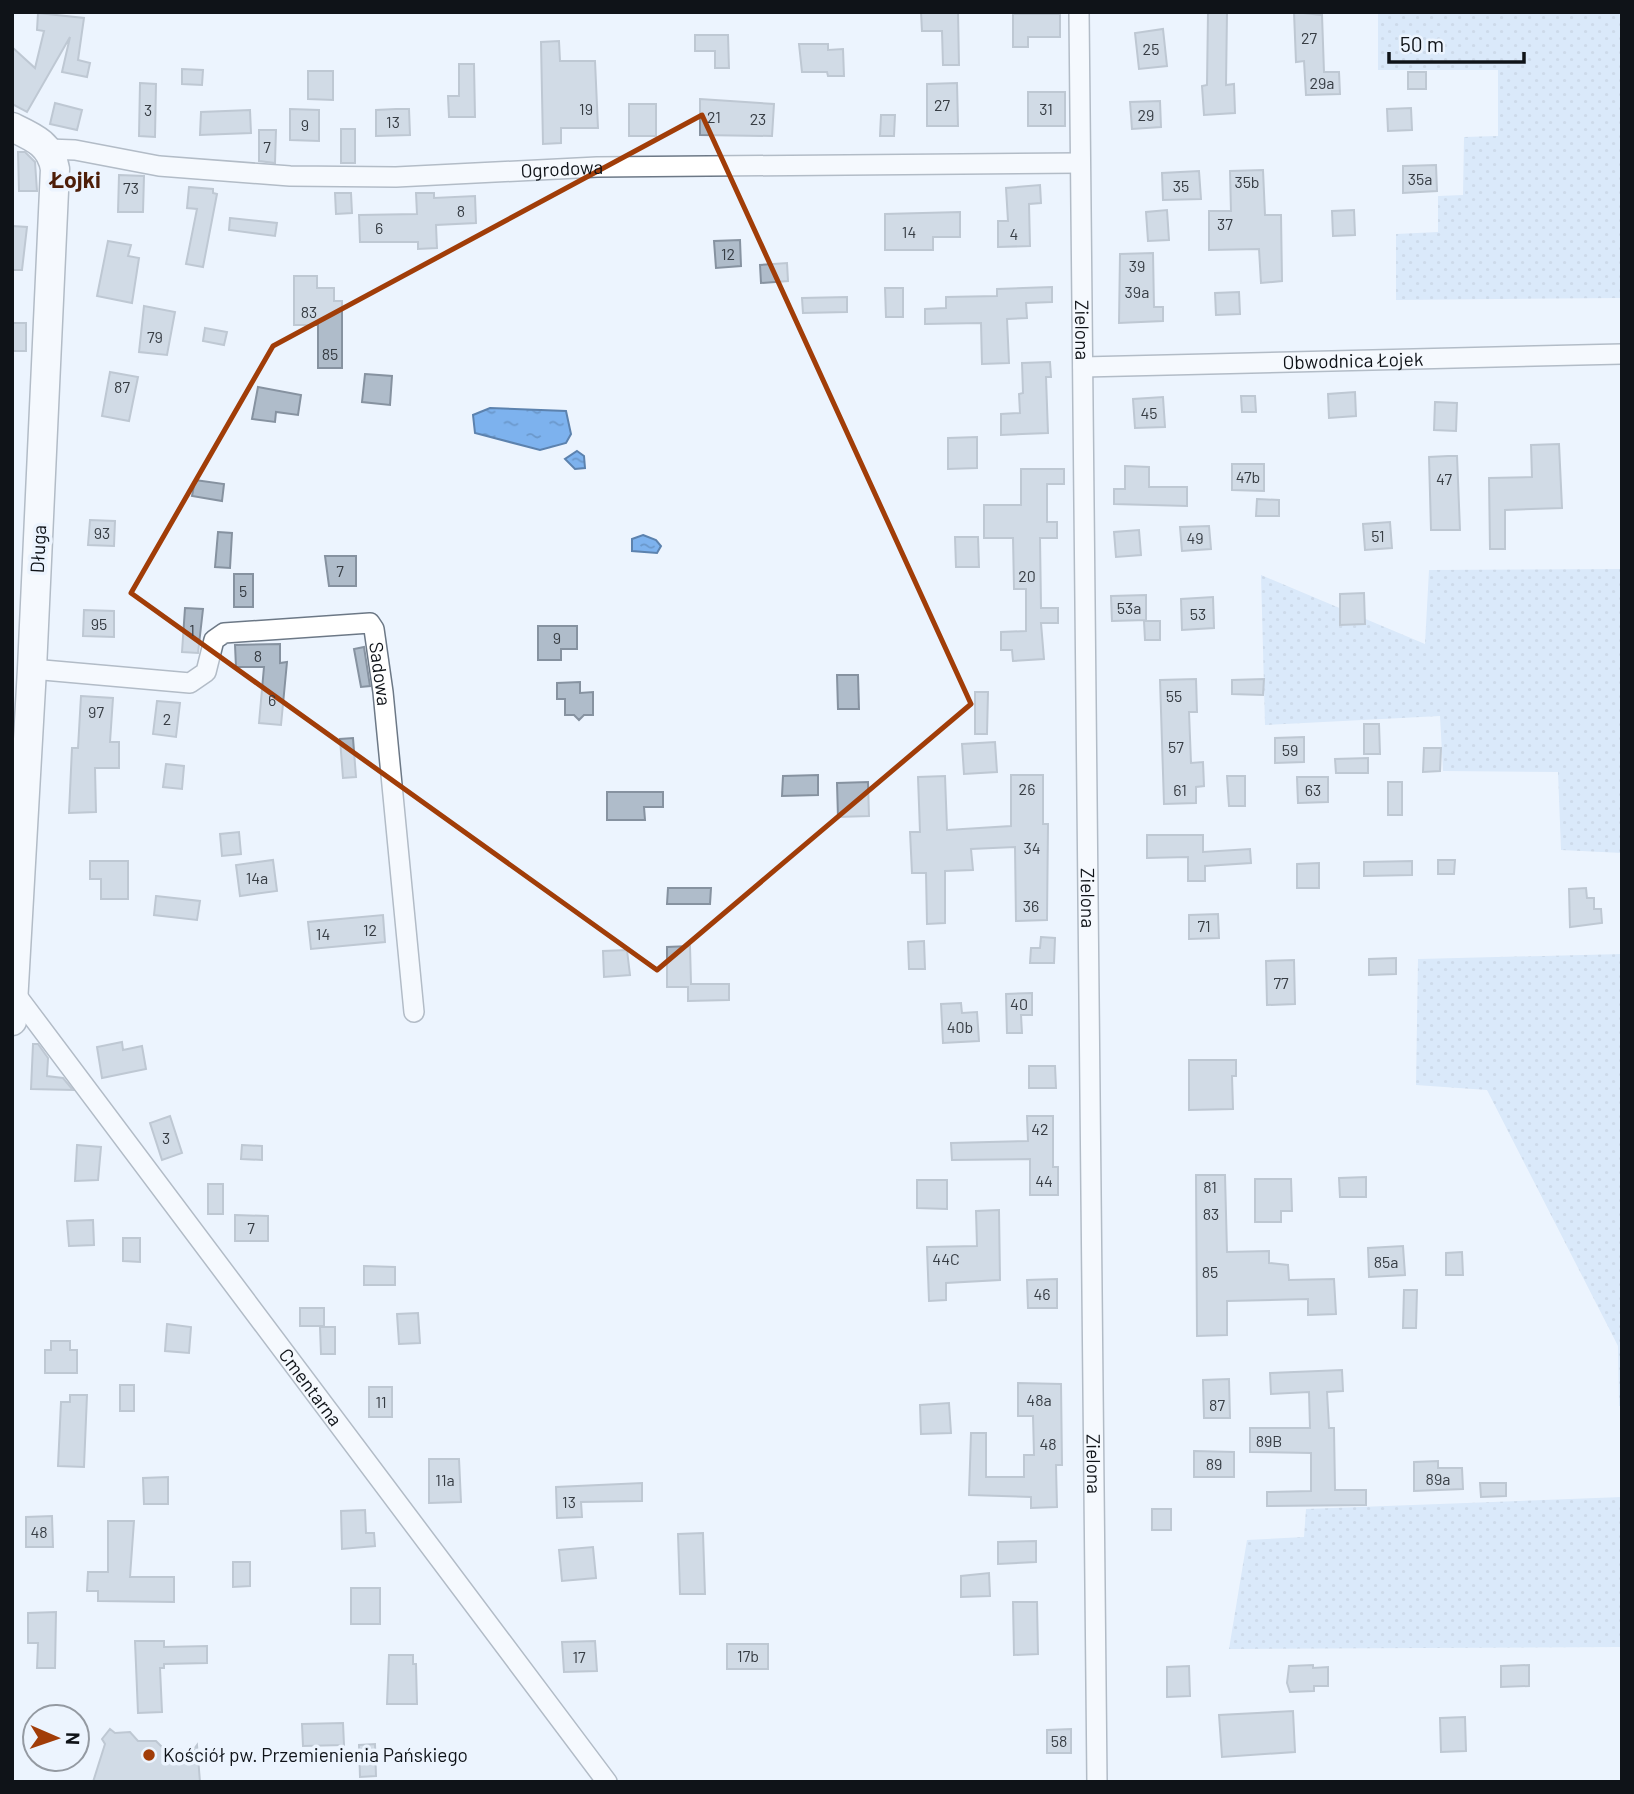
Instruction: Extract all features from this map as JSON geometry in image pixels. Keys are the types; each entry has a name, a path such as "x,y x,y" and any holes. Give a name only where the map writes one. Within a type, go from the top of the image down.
{"street":[{"name":"Zielona","path":"1079,12 1097,1782"},
{"path":"12,127 48,149"},
{"name":"Ogrodowa","path":"48,149 75,149 159,166 290,176 383,177 597,167 1079,163"},
{"name":"Długa","path":"12,1021 32,669 55,169 48,149"},
{"name":"Obwodnica Łojek","path":"1083,367 1622,354"},
{"name":"Sadowa","path":"32,669 190,683 206,672 214,640 224,633 370,623 374,629 383,692 414,1012"},
{"name":"Cmentarna","path":"14,992 607,1782"}],"highlighted area":[{"path":"702,115 971,704 657,970 131,593 273,346"}],"shaded area":[{"path":"1378,12 1622,12 1622,298 1396,300 1396,234 1438,232 1438,196 1463,195 1464,137 1498,136 1498,70 1378,70"},
{"path":"1622,569 1622,853 1561,850 1558,772 1443,771 1440,716 1265,725 1261,575 1425,644 1429,570"},
{"path":"1622,954 1622,1406 1619,1406 1618,1346 1487,1090 1416,1085 1418,959"},
{"path":"1622,1497 1622,1647 1229,1649 1247,1540 1304,1537 1306,1509"}],"water":[{"path":"490,408 566,411 571,434 566,443 540,450 475,433 473,415"},
{"path":"577,451 584,456 585,468 575,469 565,459"},
{"path":"643,535 656,540 661,546 657,553 632,551 632,539"}],"building":[{"path":"921,12 958,12 959,65 943,65 942,31 922,31"},
{"path":"1208,12 1227,12 1226,85 1234,84 1235,113 1204,115 1202,86 1207,85"},
{"path":"1294,12 1322,15 1324,72 1339,72 1340,94 1306,95 1304,61 1296,62"},
{"path":"38,13 84,18 78,60 90,63 87,77 62,72 70,37 27,112 12,104 12,47 35,68 44,31 37,30"},
{"path":"1013,14 1060,14 1060,37 1028,37 1028,47 1013,47"},
{"path":"1163,29 1167,66 1139,69 1135,33"},
{"path":"695,35 728,35 729,68 715,68 715,51 695,51"},
{"path":"559,41 560,61 595,61 598,128 561,128 561,143 543,144 541,42"},
{"path":"799,44 828,44 828,50 843,49 844,76 828,76 827,72 802,72"},
{"path":"459,64 474,64 475,117 449,117 448,96 459,96"},
{"path":"182,69 203,70 202,85 182,84"},
{"path":"308,71 333,71 333,100 308,99"},
{"path":"1408,72 1426,72 1426,89 1408,89"},
{"path":"140,83 156,84 155,137 139,136"},
{"path":"957,83 958,126 927,126 927,84"},
{"path":"1028,92 1065,92 1065,126 1028,126"},
{"path":"700,99 774,104 772,136 700,135"},
{"path":"1160,101 1161,127 1132,129 1130,102"},
{"path":"55,103 82,110 77,130 50,124"},
{"path":"629,104 656,104 656,136 629,136"},
{"path":"1411,108 1412,130 1388,131 1387,109"},
{"path":"290,109 319,110 319,141 290,140"},
{"path":"409,109 410,135 376,136 376,110"},
{"path":"250,110 251,133 200,135 201,112"},
{"path":"881,115 895,115 894,136 880,136"},
{"path":"341,129 355,129 355,163 341,163"},
{"path":"259,130 276,130 275,163 259,161"},
{"path":"18,152 25,152 35,162 37,191 19,191"},
{"path":"1436,165 1437,191 1403,193 1403,166"},
{"path":"1263,170 1265,215 1281,215 1282,281 1261,283 1259,249 1209,250 1209,211 1231,211 1230,171"},
{"path":"1199,171 1201,199 1163,200 1162,173"},
{"path":"119,175 144,176 143,212 118,212"},
{"path":"1040,185 1041,203 1029,204 1030,246 998,247 998,221 1008,221 1006,188"},
{"path":"189,187 213,189 213,193 217,194 203,267 186,264 197,209 187,208"},
{"path":"335,193 351,193 352,213 336,214"},
{"path":"416,193 434,193 434,198 475,196 476,223 436,225 437,248 418,249 418,242 360,242 359,215 417,214"},
{"path":"1167,210 1169,240 1148,241 1146,212"},
{"path":"1354,210 1355,235 1333,236 1332,211"},
{"path":"960,212 960,237 933,237 933,250 885,250 885,214"},
{"path":"230,218 277,223 275,236 229,230"},
{"path":"12,226 27,227 22,270 12,270"},
{"path":"740,240 741,266 716,268 714,241"},
{"path":"108,241 131,245 128,256 139,258 132,303 97,296"},
{"path":"1153,253 1154,307 1163,307 1163,321 1119,323 1120,254"},
{"path":"787,263 788,281 761,283 760,265"},
{"path":"294,276 317,276 317,288 334,288 334,301 342,301 342,368 318,368 318,325 294,325"},
{"path":"1052,287 1052,302 1026,303 1027,318 1007,319 1009,363 982,364 981,323 925,324 925,309 946,308 946,297 997,296 997,289"},
{"path":"885,288 903,288 903,317 886,317"},
{"path":"1239,292 1240,314 1216,315 1215,293"},
{"path":"847,297 847,312 803,313 802,298"},
{"path":"144,306 175,312 167,355 139,352"},
{"path":"12,323 26,323 26,351 12,351"},
{"path":"205,328 227,332 224,345 203,341"},
{"path":"1050,362 1051,377 1046,377 1048,433 1001,435 1001,414 1020,413 1019,394 1023,393 1022,363"},
{"path":"110,372 138,377 129,421 102,416"},
{"path":"365,374 392,376 390,405 362,402"},
{"path":"258,387 301,395 298,415 276,412 275,422 252,419"},
{"path":"1355,392 1356,416 1329,418 1328,394"},
{"path":"1241,396 1255,396 1256,412 1242,412"},
{"path":"1163,397 1165,427 1135,428 1133,399"},
{"path":"1435,402 1457,403 1456,431 1434,430"},
{"path":"977,437 977,468 948,469 948,438"},
{"path":"1559,444 1562,508 1505,510 1505,549 1490,549 1489,478 1532,477 1531,445"},
{"path":"1457,456 1460,530 1431,530 1429,457"},
{"path":"1232,464 1264,464 1264,491 1232,490"},
{"path":"1125,466 1149,467 1149,487 1187,487 1187,506 1114,504 1114,489 1125,489"},
{"path":"1021,469 1064,469 1064,484 1047,484 1047,522 1057,522 1057,538 1040,538 1041,608 1058,608 1058,623 1041,623 1044,659 1013,661 1012,650 1001,650 1001,632 1026,631 1026,589 1014,589 1013,538 984,538 984,505 1021,505"},
{"path":"195,480 224,484 222,501 192,496"},
{"path":"1257,499 1279,500 1279,516 1256,516"},
{"path":"90,520 115,521 114,546 88,545"},
{"path":"1390,522 1392,548 1365,550 1363,524"},
{"path":"1209,526 1211,549 1182,551 1180,527"},
{"path":"1139,530 1141,555 1116,557 1114,532"},
{"path":"218,532 232,533 230,568 215,567"},
{"path":"955,537 978,537 979,567 956,567"},
{"path":"325,556 356,556 356,586 329,586"},
{"path":"234,574 253,574 253,607 234,607"},
{"path":"1364,593 1365,624 1340,625 1340,594"},
{"path":"1146,595 1146,620 1112,621 1111,596"},
{"path":"1213,597 1214,628 1182,630 1181,599"},
{"path":"185,608 203,609 198,653 182,652"},
{"path":"84,610 114,611 114,637 83,636"},
{"path":"1144,621 1160,621 1160,640 1145,640"},
{"path":"538,626 577,626 577,649 561,649 561,660 538,660"},
{"path":"280,644 280,663 287,662 281,725 259,723 264,667 236,667 235,645"},
{"path":"364,647 370,686 361,687 354,649"},
{"path":"837,675 858,675 859,709 838,709"},
{"path":"1196,679 1197,712 1189,712 1191,763 1203,762 1204,786 1196,787 1196,803 1164,804 1160,680"},
{"path":"1264,679 1263,695 1232,694 1232,680"},
{"path":"580,682 580,693 593,692 593,715 584,715 579,720 574,715 565,715 565,699 557,699 557,683"},
{"path":"975,692 988,692 987,734 975,734"},
{"path":"81,696 113,698 110,742 119,742 119,768 95,768 96,812 69,813 72,748 78,748"},
{"path":"157,701 180,703 176,737 153,734"},
{"path":"1364,724 1379,724 1380,754 1364,754"},
{"path":"1304,737 1304,762 1275,763 1275,738"},
{"path":"353,738 356,777 343,778 340,739"},
{"path":"995,742 997,772 964,774 962,744"},
{"path":"1424,748 1441,748 1440,771 1423,772"},
{"path":"1368,758 1368,773 1336,773 1335,759"},
{"path":"166,764 184,766 182,789 163,787"},
{"path":"818,775 818,795 782,796 783,776"},
{"path":"1011,775 1043,775 1043,824 1048,824 1047,920 1016,921 1015,847 971,849 973,870 945,871 945,923 927,924 926,873 912,873 910,832 920,832 918,777 945,776 947,830 1011,826"},
{"path":"1227,776 1245,776 1245,806 1229,806"},
{"path":"1297,777 1328,777 1328,802 1298,803"},
{"path":"868,782 869,816 838,817 837,783"},
{"path":"1388,782 1402,782 1402,815 1388,815"},
{"path":"607,792 663,792 663,807 644,807 645,820 607,820"},
{"path":"239,832 241,854 222,856 220,834"},
{"path":"1147,835 1203,835 1203,852 1250,849 1251,863 1205,866 1205,881 1188,881 1188,857 1147,858"},
{"path":"273,860 277,891 240,896 236,865"},
{"path":"1438,860 1455,860 1454,874 1438,874"},
{"path":"90,861 128,861 128,899 101,899 101,879 90,879"},
{"path":"1412,861 1412,875 1364,876 1364,862"},
{"path":"1319,863 1319,888 1297,888 1297,864"},
{"path":"668,888 711,888 710,904 667,904"},
{"path":"1586,888 1587,898 1594,898 1594,909 1601,909 1602,923 1570,927 1569,889"},
{"path":"156,896 200,901 197,920 154,915"},
{"path":"1218,914 1219,938 1189,939 1189,915"},
{"path":"383,915 385,942 311,949 308,922"},
{"path":"1041,937 1055,938 1054,963 1030,963 1031,948 1040,948"},
{"path":"924,941 925,969 909,969 908,942"},
{"path":"690,946 691,984 729,984 729,1000 688,1001 688,987 667,987 667,947"},
{"path":"627,950 630,975 604,977 603,951"},
{"path":"1396,958 1396,974 1369,975 1369,959"},
{"path":"1294,960 1295,1004 1267,1005 1266,961"},
{"path":"1032,993 1032,1015 1021,1015 1022,1033 1007,1033 1006,994"},
{"path":"961,1003 962,1013 977,1012 979,1041 943,1043 941,1004"},
{"path":"122,1042 123,1050 142,1046 146,1069 102,1078 97,1047"},
{"path":"33,1044 38,1044 48,1058 47,1076 63,1078 73,1090 31,1089"},
{"path":"1189,1060 1236,1060 1236,1076 1232,1076 1233,1109 1189,1110"},
{"path":"1029,1066 1055,1066 1056,1088 1029,1088"},
{"path":"170,1116 182,1153 162,1160 150,1123"},
{"path":"1027,1116 1053,1116 1053,1167 1058,1167 1058,1195 1030,1195 1030,1159 952,1160 951,1143 1028,1141"},
{"path":"77,1145 101,1147 98,1180 75,1181"},
{"path":"242,1145 262,1146 262,1160 241,1159"},
{"path":"1196,1175 1225,1175 1227,1252 1269,1251 1269,1263 1288,1265 1289,1280 1334,1279 1336,1314 1308,1315 1308,1299 1227,1301 1227,1335 1197,1336"},
{"path":"1366,1177 1366,1197 1340,1197 1339,1178"},
{"path":"1255,1179 1291,1179 1292,1211 1281,1211 1281,1222 1255,1222"},
{"path":"917,1180 947,1180 947,1209 917,1208"},
{"path":"208,1184 223,1184 223,1214 208,1214"},
{"path":"999,1210 1000,1280 946,1283 946,1300 929,1301 927,1247 977,1246 976,1211"},
{"path":"235,1215 268,1216 268,1241 235,1241"},
{"path":"93,1220 94,1245 69,1246 67,1221"},
{"path":"123,1238 140,1238 140,1262 123,1261"},
{"path":"1403,1246 1405,1275 1369,1277 1368,1248"},
{"path":"1462,1252 1463,1275 1446,1275 1446,1253"},
{"path":"364,1266 395,1267 395,1285 364,1285"},
{"path":"1057,1279 1057,1308 1028,1308 1027,1280"},
{"path":"1404,1290 1417,1290 1416,1328 1403,1328"},
{"path":"300,1308 324,1308 324,1326 300,1326"},
{"path":"418,1313 420,1343 399,1344 397,1314"},
{"path":"167,1324 191,1327 189,1353 165,1351"},
{"path":"320,1327 335,1327 335,1354 321,1354"},
{"path":"51,1341 70,1341 70,1350 77,1350 77,1373 45,1373 45,1350 51,1350"},
{"path":"1342,1370 1343,1391 1327,1392 1329,1428 1334,1428 1335,1490 1366,1490 1366,1505 1267,1506 1267,1492 1311,1491 1311,1453 1250,1452 1250,1428 1310,1428 1309,1392 1271,1394 1270,1373"},
{"path":"1229,1379 1230,1418 1204,1418 1203,1380"},
{"path":"1018,1383 1061,1384 1062,1465 1056,1465 1057,1507 1031,1508 1031,1497 969,1495 971,1433 986,1433 986,1477 1024,1477 1024,1455 1034,1455 1033,1416 1018,1416"},
{"path":"120,1385 134,1385 134,1411 120,1411"},
{"path":"369,1387 392,1387 392,1417 369,1417"},
{"path":"70,1395 87,1395 84,1467 58,1466 61,1402 70,1402"},
{"path":"949,1403 951,1433 921,1434 920,1405"},
{"path":"1194,1451 1234,1452 1234,1477 1194,1477"},
{"path":"429,1459 459,1459 461,1502 429,1503"},
{"path":"1438,1461 1438,1468 1462,1468 1463,1489 1414,1491 1414,1462"},
{"path":"168,1477 168,1504 144,1504 143,1478"},
{"path":"642,1483 642,1501 581,1502 582,1517 557,1518 556,1487"},
{"path":"1480,1483 1506,1483 1506,1496 1481,1497"},
{"path":"1152,1509 1171,1509 1171,1530 1152,1530"},
{"path":"365,1510 366,1533 374,1533 375,1546 342,1549 341,1511"},
{"path":"52,1516 53,1547 26,1547 26,1517"},
{"path":"108,1521 134,1521 130,1577 174,1577 174,1602 98,1601 98,1591 87,1591 88,1572 108,1572"},
{"path":"703,1533 705,1594 680,1594 678,1534"},
{"path":"1036,1541 1036,1562 998,1564 998,1542"},
{"path":"593,1547 596,1578 562,1581 559,1550"},
{"path":"233,1562 250,1562 250,1586 233,1587"},
{"path":"989,1573 990,1596 961,1597 961,1576"},
{"path":"351,1588 380,1588 380,1624 351,1624"},
{"path":"1013,1602 1037,1602 1038,1654 1014,1655"},
{"path":"56,1612 55,1668 37,1668 38,1643 28,1643 28,1613"},
{"path":"135,1641 164,1641 164,1647 207,1646 207,1663 164,1664 164,1668 160,1668 162,1712 138,1713"},
{"path":"595,1641 597,1671 564,1672 562,1642"},
{"path":"727,1644 768,1644 768,1669 727,1669"},
{"path":"389,1655 413,1655 413,1664 416,1664 417,1704 387,1704"},
{"path":"1313,1665 1313,1668 1328,1667 1328,1686 1314,1686 1314,1691 1290,1692 1287,1683 1289,1666"},
{"path":"1529,1665 1529,1686 1501,1687 1501,1666"},
{"path":"1189,1666 1190,1696 1167,1697 1167,1667"},
{"path":"1293,1711 1295,1752 1222,1757 1219,1715"},
{"path":"1465,1717 1466,1751 1441,1752 1440,1718"},
{"path":"343,1723 344,1745 303,1746 302,1724"},
{"name":"Kościół pw. Przemienienia Pańskiego","path":"110,1729 115,1733 130,1732 138,1741 156,1741 162,1747 168,1747 169,1757 181,1750 189,1756 197,1745 200,1782 93,1782 105,1744 102,1739"},
{"path":"1071,1729 1071,1753 1047,1753 1047,1730"},
{"path":"375,1744 376,1776 360,1777 359,1745"}],"place":[{"name":"Kościół pw. Przemienienia Pańskiego","path":"149,1755"}],"district":[{"name":"Łojki","path":"75,180"}]}
